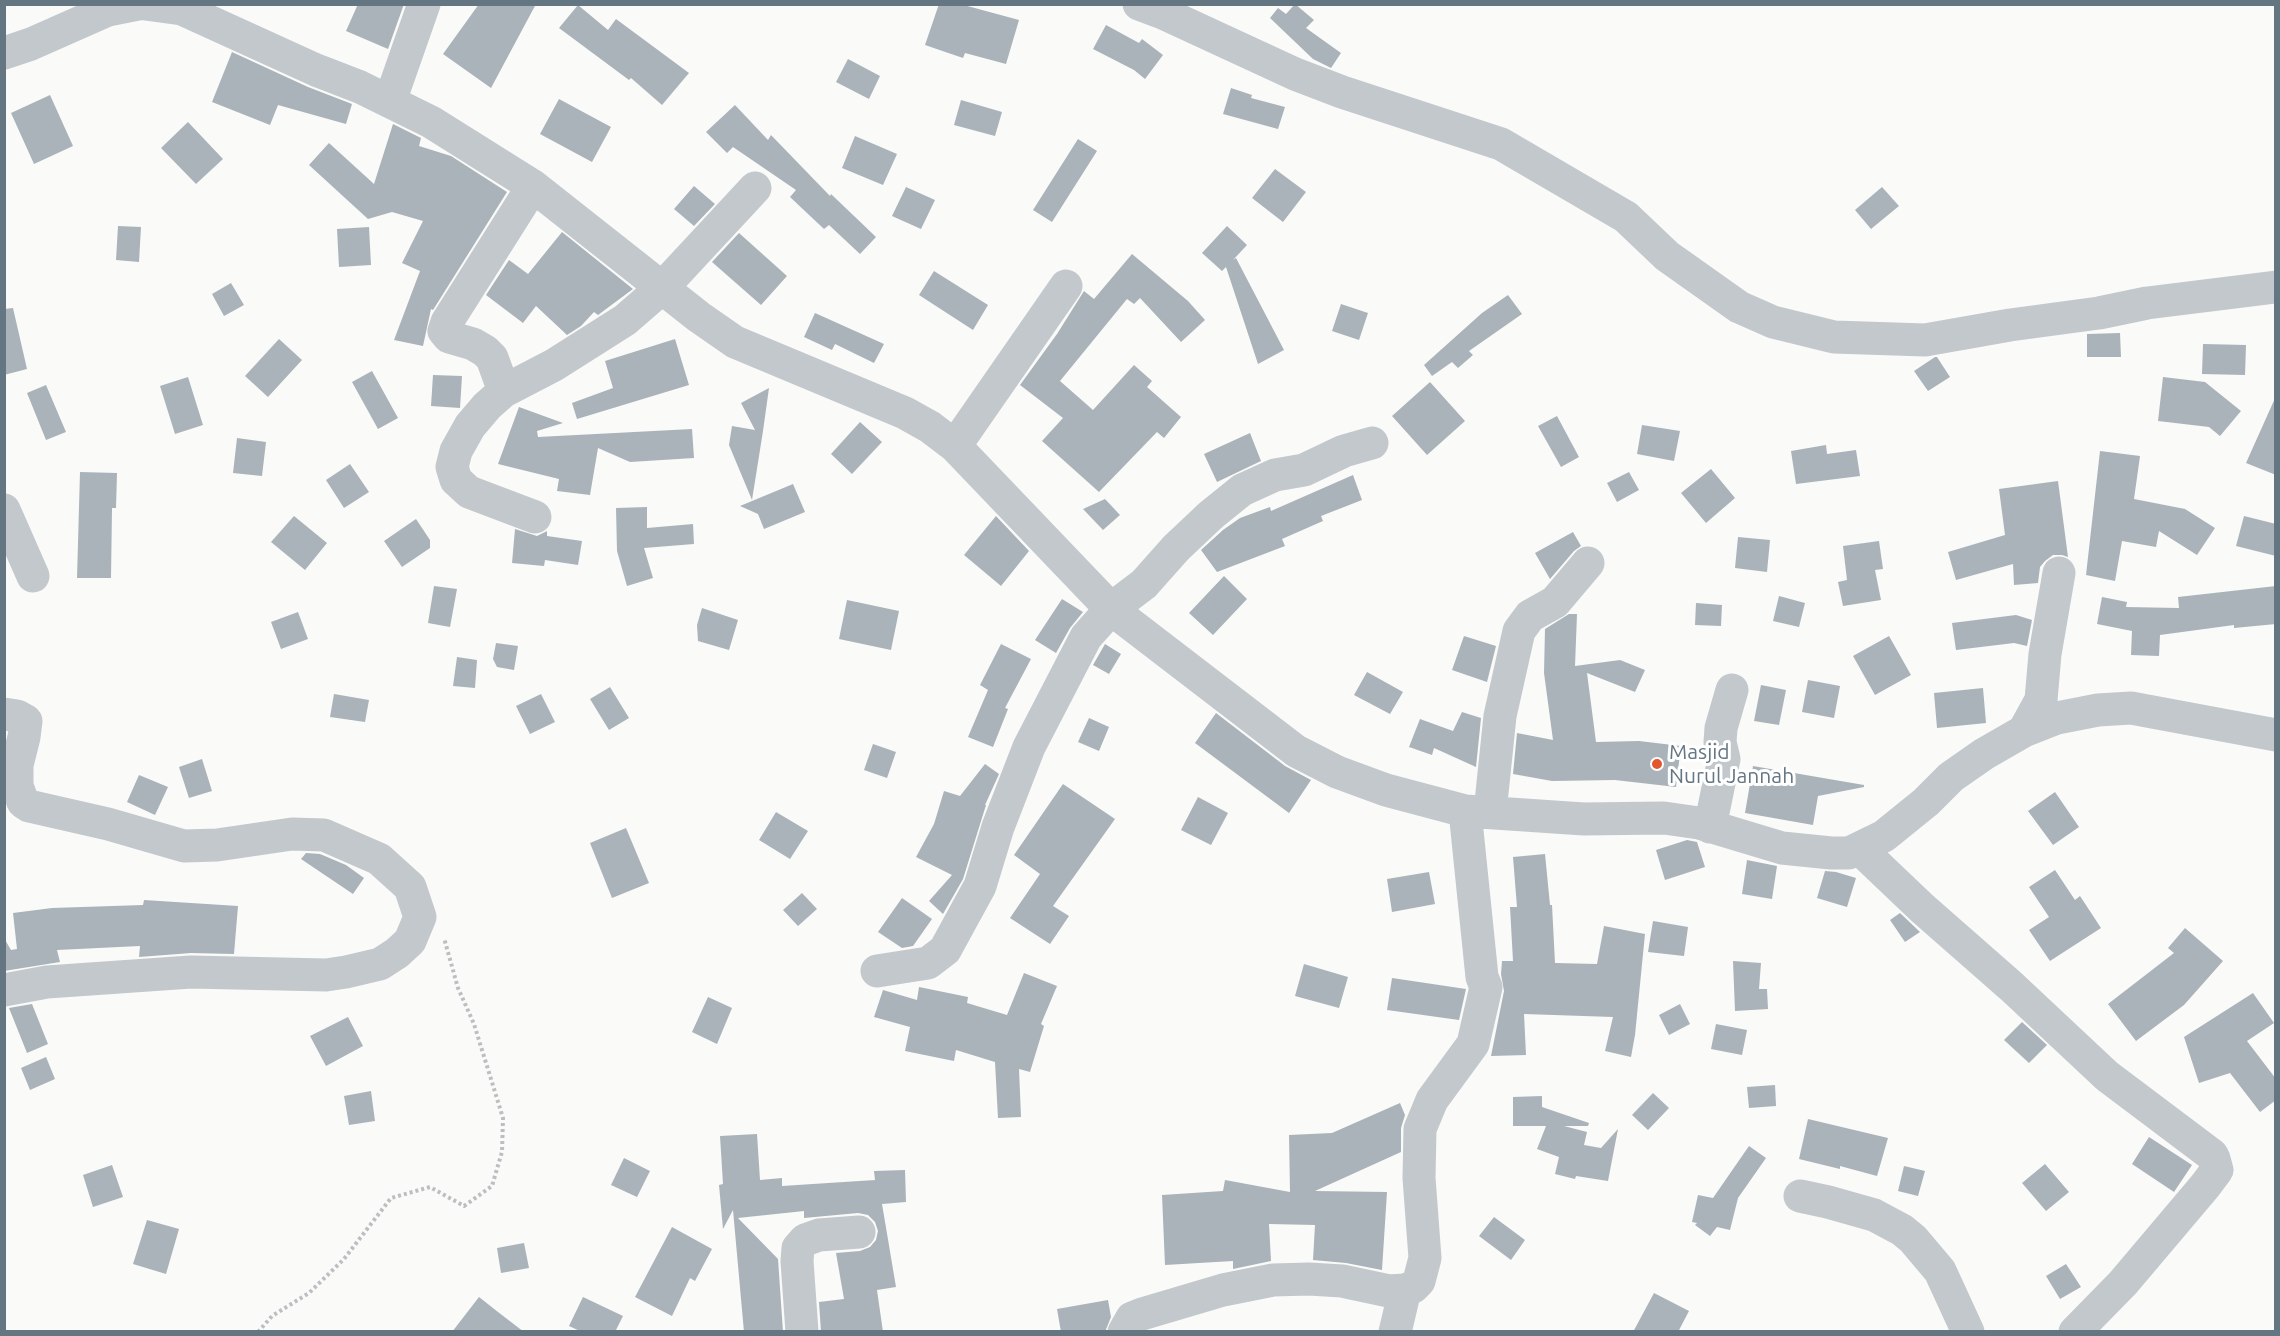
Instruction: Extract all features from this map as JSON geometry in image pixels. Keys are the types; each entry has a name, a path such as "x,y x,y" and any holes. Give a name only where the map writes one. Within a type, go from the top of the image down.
{"street":[{"path":"4,53 32,44 108,10 138,4"},
{"path":"145,4 182,9 390,101 431,122 533,186 735,342 930,426 955,446 1111,609 1296,751 1337,772 1386,790 1478,812 1584,819 1664,819 1710,826 1782,848 1831,854 1849,853 1884,836 1951,777 2024,731 2057,718 2098,710 2131,708 2276,735"},
{"path":"390,101 424,4"},
{"path":"1139,4 1295,74 1501,144 1626,217 1667,256 1738,307 1773,322 1834,337 1925,340 2099,313 2147,303 2276,287"},
{"path":"504,392 492,358 473,344 449,337 444,331 447,322 533,186"},
{"path":"535,517 469,492 460,486 453,475 453,467 456,452 470,426 486,406 504,392 625,320 663,287 755,188"},
{"path":"955,446 1066,286"},
{"path":"877,971 928,963 945,950 980,886 998,827 1029,747 1086,637 1111,609 1144,584 1176,548 1242,490 1275,475 1304,470 1344,451 1372,443"},
{"path":"4,510 33,576"},
{"path":"1125,1332 1132,1318 1142,1314 1223,1290 1273,1280 1342,1281 1389,1291 1405,1290 1413,1287 1419,1281 1425,1258 1419,1178 1420,1130 1432,1100 1473,1044 1486,987 1482,977 1478,812 1519,631 1530,616 1555,603 1588,563"},
{"path":"2024,731 2041,700 2045,654 2059,573"},
{"path":"1710,826 1724,759 1720,742 1721,728 1731,690"},
{"path":"4,714 17,716 26,721 17,765 17,786 23,802 29,806 108,824 184,846 217,845 292,834 324,835 379,859 410,886 420,917 410,941 397,953 380,964 346,972 326,975 190,972 47,982 4,990"},
{"path":"1860,849 2107,1076 2212,1155 2214,1159 2217,1170 2205,1186 2123,1283 2075,1332"},
{"path":"1800,1196 1874,1215 1902,1230 1913,1239 1940,1271 1968,1332"},
{"path":"802,1332 798,1248 805,1240 819,1235 859,1232"},
{"path":"1395,1332 1405,1290"}],"path":[{"path":"258,1332 272,1316 309,1293 344,1259 391,1198 430,1187 464,1206 492,1186 502,1152 503,1118 474,1024 458,988 442,932 420,917"}],"building":[{"path":"358,4 404,4 388,49 346,31"},
{"path":"479,4 536,4 491,88 443,54"},
{"path":"939,4 960,4 1019,20 1006,64 965,53 963,58 925,45"},
{"path":"1295,4 1314,20 1306,28 1341,53 1331,68 1313,59 1270,18 1278,8 1286,14"},
{"path":"578,5 608,30 616,19 689,73 662,105 631,78 629,80 559,28"},
{"path":"1106,25 1139,43 1142,39 1163,55 1145,79 1134,70 1093,49"},
{"path":"232,52 308,87 352,104 346,124 278,105 270,125 212,102"},
{"path":"848,59 880,76 869,99 836,82"},
{"path":"1231,88 1252,95 1251,98 1285,107 1278,129 1223,114"},
{"path":"50,95 73,146 34,164 11,113"},
{"path":"559,99 611,127 592,162 540,134"},
{"path":"961,100 1002,112 995,136 954,125"},
{"path":"735,105 768,140 771,135 830,196 831,194 876,237 860,254 829,225 824,229 790,197 796,190 733,147 727,153 706,132"},
{"path":"188,122 223,159 196,184 161,148"},
{"path":"393,124 421,138 419,146 451,156 507,192 433,310 431,309 423,346 394,340 420,271 402,263 423,221 392,212 368,219 309,165 329,143 374,184"},
{"path":"855,136 897,154 883,185 842,168"},
{"path":"1078,139 1097,151 1052,222 1033,210"},
{"path":"1275,169 1306,192 1283,222 1252,198"},
{"path":"694,186 715,204 694,226 674,209"},
{"path":"906,187 935,200 921,229 892,216"},
{"path":"1882,187 1899,206 1871,229 1855,210"},
{"path":"118,226 141,227 139,262 116,260"},
{"path":"1227,226 1247,245 1233,260 1236,258 1284,350 1258,364 1226,267 1222,271 1202,253"},
{"path":"369,227 371,265 339,267 337,229"},
{"path":"562,232 633,289 598,315 594,312 581,326 567,335 536,306 523,323 486,295 509,260 528,274"},
{"path":"739,233 787,276 761,305 712,262"},
{"path":"1132,254 1188,301 1205,320 1181,342 1140,298 1134,304 1127,299 1060,381 1093,410 1134,365 1152,381 1147,387 1181,417 1164,438 1157,432 1099,492 1042,441 1063,418 1020,385 1057,334 1084,291 1094,299"},
{"path":"934,271 988,305 973,330 919,295"},
{"path":"231,283 244,305 224,316 212,294"},
{"path":"1508,295 1522,314 1469,351 1473,355 1458,368 1452,362 1432,376 1424,365 1482,313"},
{"path":"1341,304 1368,313 1359,340 1332,331"},
{"path":"13,308 27,369 4,375 4,309"},
{"path":"815,313 884,344 874,363 835,344 832,350 804,337"},
{"path":"2120,333 2121,357 2087,357 2087,334"},
{"path":"279,339 302,360 268,397 245,376"},
{"path":"675,339 689,385 577,419 572,403 613,388 605,361"},
{"path":"2203,344 2246,345 2245,375 2202,374"},
{"path":"1935,357 1950,377 1928,391 1914,371"},
{"path":"372,371 398,418 378,429 352,382"},
{"path":"433,375 462,376 460,408 431,406"},
{"path":"188,377 203,425 175,434 160,386"},
{"path":"2163,377 2205,382 2241,411 2220,436 2209,427 2158,421"},
{"path":"1430,382 1465,421 1427,455 1392,416"},
{"path":"46,385 66,432 46,440 27,393"},
{"path":"769,388 752,500 729,445 732,426 755,430 741,403"},
{"path":"2276,396 2276,475 2246,463"},
{"path":"519,407 563,423 537,431 538,437 692,429 694,458 630,462 598,448 590,495 557,491 559,479 498,464"},
{"path":"1557,416 1579,457 1561,467 1538,426"},
{"path":"860,422 882,442 852,474 831,454"},
{"path":"1642,425 1680,431 1674,461 1637,454"},
{"path":"1250,433 1261,461 1217,482 1204,454"},
{"path":"237,438 266,442 262,476 233,473"},
{"path":"1826,445 1827,454 1856,450 1860,476 1796,484 1791,451"},
{"path":"2100,451 2140,456 2134,499 2185,509 2215,528 2197,555 2159,531 2156,547 2122,541 2115,581 2086,575"},
{"path":"350,464 369,492 344,508 326,480"},
{"path":"1711,469 1735,498 1706,523 1681,493"},
{"path":"80,472 117,473 116,508 112,508 111,578 77,578"},
{"path":"1629,472 1639,490 1617,502 1607,483"},
{"path":"1353,475 1362,500 1321,516 1323,521 1282,539 1285,546 1217,572 1201,550 1240,518 1270,507 1271,511"},
{"path":"2058,481 2068,557 2053,555 2045,561 2040,567 2038,583 2014,585 2013,564 1956,580 1948,552 2005,535 1999,489"},
{"path":"793,484 805,512 764,529 758,514 740,506"},
{"path":"1105,499 1120,515 1103,530 1083,509"},
{"path":"647,507 647,528 693,524 694,544 644,548 653,578 627,586 617,551 616,508"},
{"path":"294,516 327,543 305,570 271,542"},
{"path":"996,516 1029,551 1001,586 964,555"},
{"path":"2244,516 2276,524 2276,556 2236,546"},
{"path":"416,519 430,540 430,548 402,567 384,541"},
{"path":"515,529 537,536 547,531 547,536 582,541 578,565 545,560 544,566 512,563"},
{"path":"1573,532 1581,546 1550,579 1535,553"},
{"path":"1738,537 1770,540 1767,572 1735,568"},
{"path":"1879,541 1883,569 1875,570 1881,600 1843,606 1838,582 1847,580 1843,546"},
{"path":"1224,576 1247,599 1213,635 1189,613"},
{"path":"434,586 457,589 450,627 428,623"},
{"path":"2276,586 2276,624 2234,628 2234,625 2160,635 2159,656 2131,655 2132,631 2097,624 2102,597 2127,602 2126,607 2179,608 2178,597"},
{"path":"1779,596 1805,603 1799,627 1773,621"},
{"path":"1062,599 1083,612 1070,628 1056,653 1035,640"},
{"path":"847,600 899,611 891,650 839,639"},
{"path":"1696,603 1722,605 1721,626 1695,625"},
{"path":"702,608 738,620 729,650 698,641 697,625"},
{"path":"298,612 308,639 281,649 271,622"},
{"path":"1569,614 1577,614 1575,666 1620,660 1645,670 1635,692 1587,673 1596,742 1639,741 1681,746 1676,787 1615,780 1552,781 1513,774 1517,733 1553,740 1544,673 1545,629"},
{"path":"2016,615 2032,620 2027,646 2014,643 1956,650 1952,623"},
{"path":"1464,636 1496,646 1487,682 1452,670"},
{"path":"1889,636 1911,675 1875,695 1853,656"},
{"path":"496,643 518,646 514,670 497,667 493,659"},
{"path":"1001,644 1031,659 1005,708 1008,709 993,747 968,737 988,690 980,685"},
{"path":"1105,644 1121,654 1109,674 1093,665"},
{"path":"457,657 477,660 475,688 453,686"},
{"path":"1367,672 1403,692 1390,714 1354,695"},
{"path":"1808,680 1840,686 1834,718 1802,712"},
{"path":"1761,685 1786,690 1779,725 1754,721"},
{"path":"610,687 629,718 609,730 590,699"},
{"path":"1983,688 1986,723 1937,728 1934,693"},
{"path":"334,694 369,700 365,722 330,717"},
{"path":"541,694 555,722 530,734 516,706"},
{"path":"1462,712 1481,718 1476,767 1434,748 1432,755 1409,747 1420,719 1453,731"},
{"path":"1216,713 1285,766 1311,780 1289,813 1195,743"},
{"path":"1089,718 1109,727 1099,751 1078,742"},
{"path":"873,744 896,752 887,778 864,770"},
{"path":"202,759 212,791 189,798 179,767"},
{"path":"985,764 999,774 985,805 963,879 943,914 929,901 952,875 916,857 934,824 944,791 960,796"},
{"path":"1753,766 1864,785 1864,787 1818,796 1813,825 1745,813"},
{"path":"139,775 168,787 155,815 127,802"},
{"path":"1063,784 1115,819 1053,906 1069,916 1050,944 1010,918 1040,874 1014,855"},
{"path":"2055,792 2079,827 2053,845 2028,811"},
{"path":"1198,797 1228,813 1211,845 1181,830"},
{"path":"776,812 808,831 790,859 759,840"},
{"path":"626,828 649,883 612,898 590,843"},
{"path":"1687,840 1697,842 1705,867 1665,880 1656,850"},
{"path":"306,853 320,854 346,865 364,878 353,894 301,859"},
{"path":"1545,854 1550,905 1552,905 1555,963 1597,964 1604,926 1645,934 1631,1057 1605,1051 1613,1017 1524,1014 1526,1055 1491,1056 1504,991 1501,974 1502,961 1513,961 1510,907 1517,907 1513,857"},
{"path":"1747,860 1777,866 1772,899 1742,894"},
{"path":"2055,870 2075,900 2080,896 2101,928 2050,961 2029,930 2049,917 2029,887"},
{"path":"1825,871 1856,878 1847,907 1817,898"},
{"path":"1429,872 1435,904 1392,912 1387,879"},
{"path":"802,893 817,909 798,926 783,910"},
{"path":"902,898 932,919 913,946 902,948 878,932"},
{"path":"144,900 238,906 234,954 191,953 139,957 140,946 57,950 60,962 4,971 4,938 11,950 17,949 13,913 52,908 143,905"},
{"path":"1900,913 1920,932 1905,942 1890,920"},
{"path":"1653,921 1688,927 1684,956 1648,952"},
{"path":"2185,928 2223,961 2184,1005 2136,1041 2108,1004 2174,953 2168,948"},
{"path":"1733,961 1761,963 1759,989 1767,989 1768,1009 1735,1011"},
{"path":"1304,964 1348,977 1339,1008 1295,996"},
{"path":"1024,973 1057,986 1041,1024 1044,1026 1030,1072 1019,1069 1021,1117 998,1118 995,1062 956,1050 954,1061 905,1051 910,1027 874,1017 883,990 917,1000 919,987 968,997 967,1003 1007,1015"},
{"path":"1392,978 1466,989 1459,1020 1387,1010"},
{"path":"2253,993 2274,1023 2247,1041 2276,1079 2276,1100 2260,1112 2230,1073 2199,1083 2184,1037"},
{"path":"708,997 732,1008 717,1044 692,1032"},
{"path":"32,1004 48,1044 27,1053 9,1008"},
{"path":"1680,1004 1690,1024 1669,1035 1659,1015"},
{"path":"348,1017 363,1046 326,1066 310,1036"},
{"path":"2022,1022 2047,1045 2029,1063 2004,1040"},
{"path":"1716,1024 1747,1030 1742,1055 1711,1049"},
{"path":"46,1057 55,1079 30,1090 21,1068"},
{"path":"1775,1085 1776,1106 1749,1108 1747,1087"},
{"path":"371,1091 375,1121 349,1125 344,1096"},
{"path":"1653,1093 1669,1108 1648,1130 1632,1115"},
{"path":"1542,1096 1542,1107 1589,1123 1588,1126 1564,1126 1587,1132 1584,1145 1601,1148 1618,1129 1608,1181 1576,1176 1575,1179 1555,1174 1559,1157 1537,1149 1546,1126 1513,1126 1513,1097"},
{"path":"1400,1103 1405,1115 1401,1128 1401,1152 1315,1191 1387,1192 1382,1270 1313,1260 1315,1225 1269,1224 1271,1261 1233,1269 1233,1261 1165,1265 1162,1195 1223,1191 1225,1180 1290,1192 1289,1135 1332,1133"},
{"path":"1808,1119 1888,1138 1877,1176 1840,1166 1840,1169 1799,1159"},
{"path":"757,1134 760,1180 782,1178 782,1186 875,1180 874,1171 905,1170 906,1202 882,1204 896,1287 877,1290 883,1332 821,1332 819,1302 844,1299 836,1253 860,1251 870,1247 876,1240 878,1231 875,1222 868,1215 858,1213 804,1218 804,1211 738,1218 778,1259 783,1332 744,1332 733,1210 723,1229 719,1185 723,1184 720,1136"},
{"path":"2149,1137 2192,1165 2174,1192 2132,1164"},
{"path":"1749,1146 1766,1158 1738,1198 1730,1230 1717,1227 1710,1236 1695,1225 1697,1223 1692,1222 1698,1195 1713,1198"},
{"path":"624,1158 650,1171 637,1197 611,1185"},
{"path":"2045,1164 2069,1192 2046,1211 2022,1183"},
{"path":"112,1165 123,1197 93,1207 83,1175"},
{"path":"1904,1166 1925,1171 1918,1196 1898,1191"},
{"path":"1494,1217 1525,1240 1511,1260 1479,1236"},
{"path":"147,1220 179,1229 166,1274 133,1264"},
{"path":"672,1227 712,1249 695,1281 690,1278 672,1316 635,1297"},
{"path":"524,1243 529,1268 501,1273 497,1248"},
{"path":"2066,1264 2081,1287 2060,1299 2046,1276"},
{"path":"1654,1293 1689,1311 1678,1332 1633,1332"},
{"path":"479,1297 498,1312 524,1332 452,1332"},
{"path":"583,1297 623,1316 615,1332 582,1332 569,1326"},
{"path":"1108,1300 1111,1317 1105,1332 1061,1332 1057,1309"}],"place":[{"name":"Masjid Nurul Jannah","path":"1657,764"}]}
